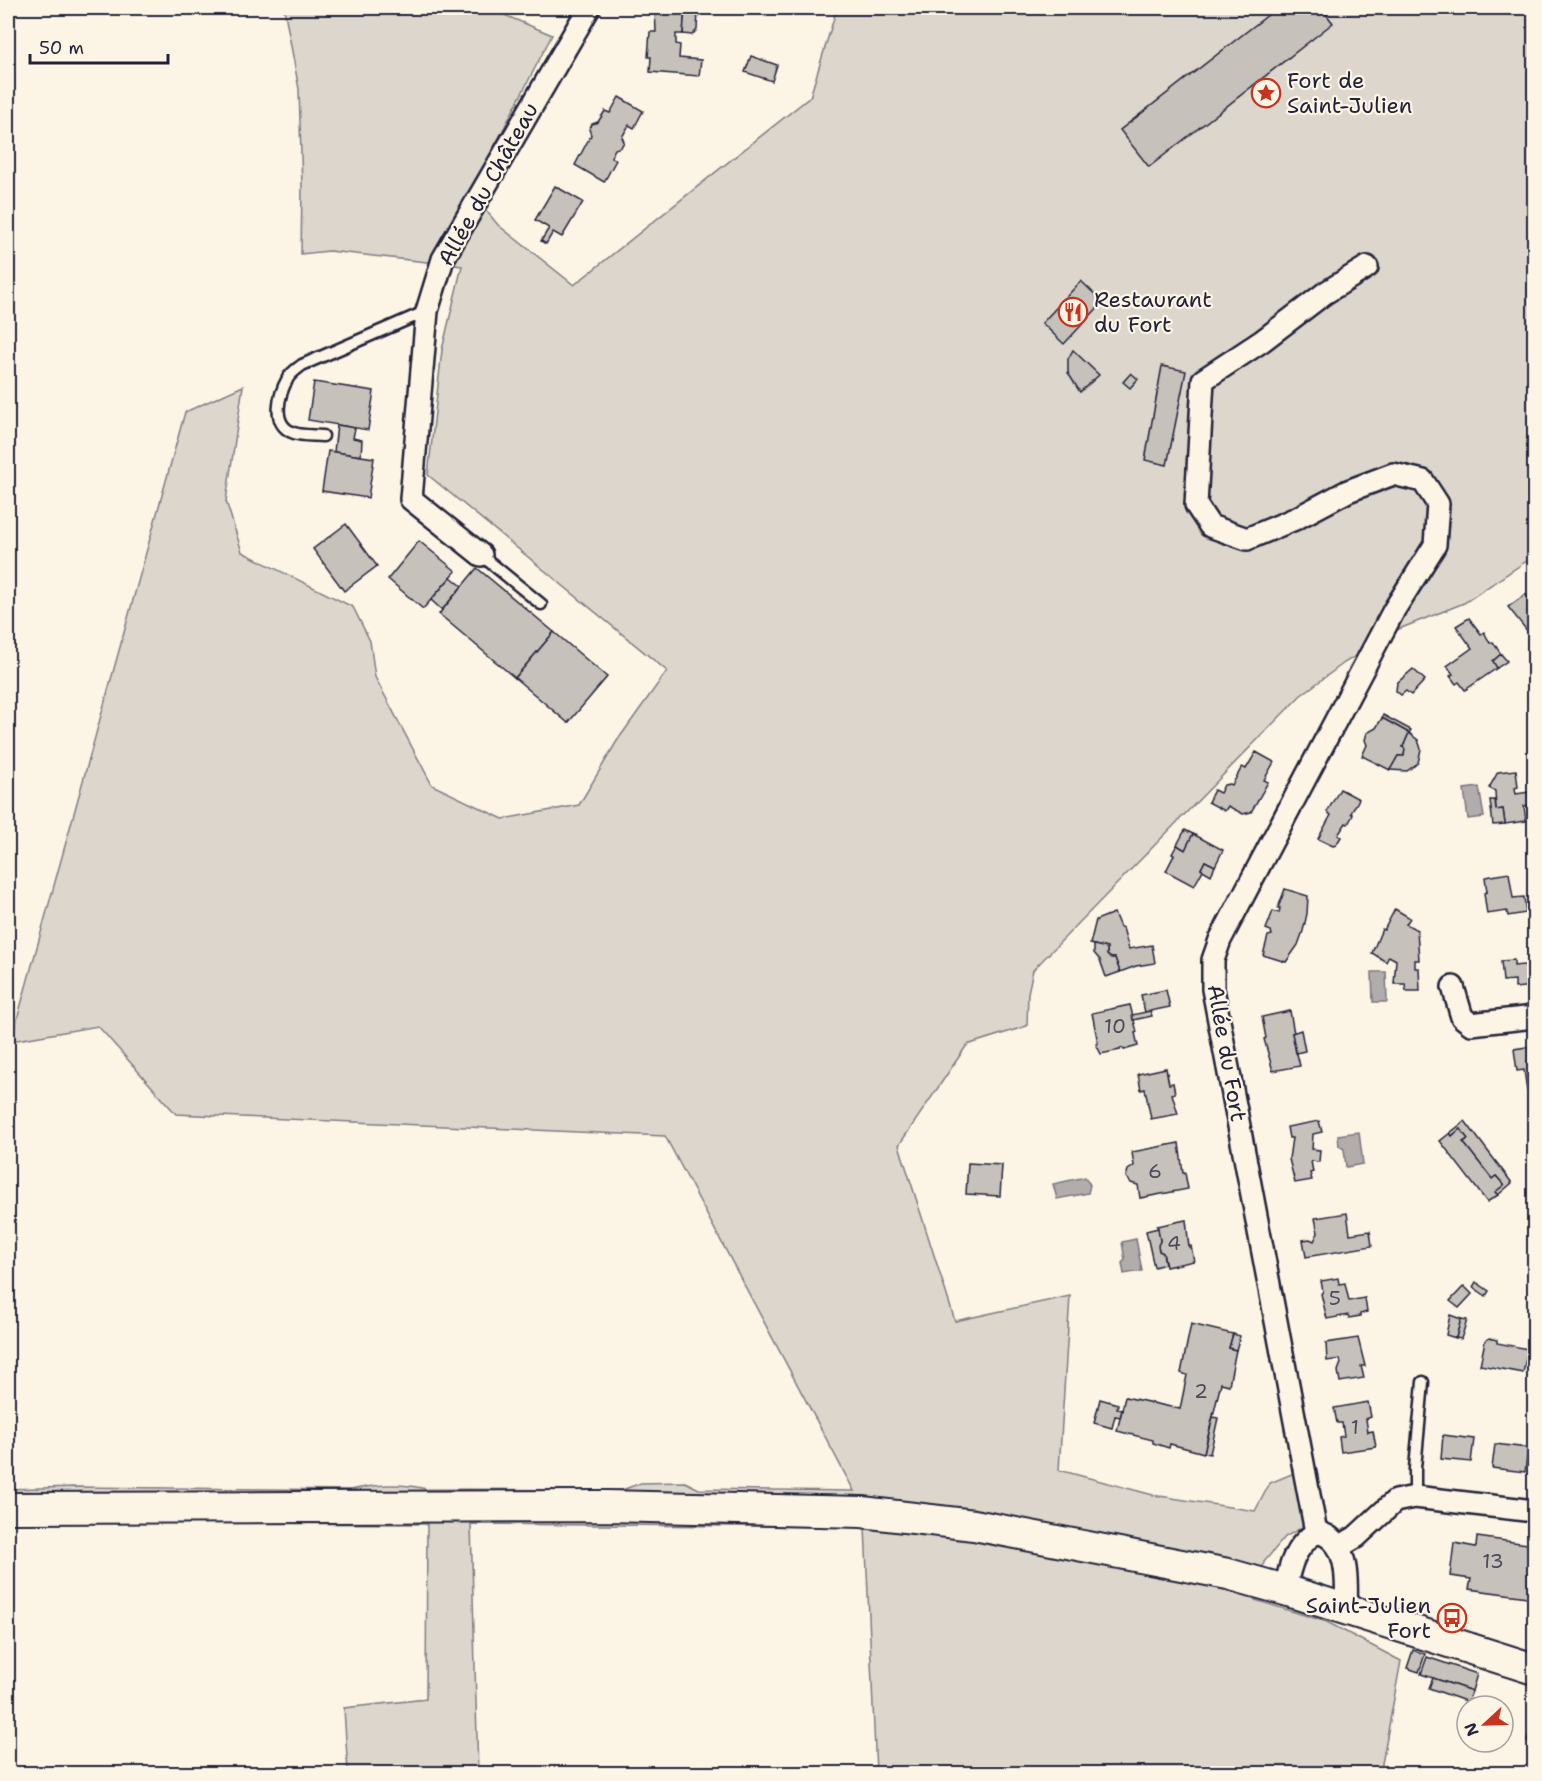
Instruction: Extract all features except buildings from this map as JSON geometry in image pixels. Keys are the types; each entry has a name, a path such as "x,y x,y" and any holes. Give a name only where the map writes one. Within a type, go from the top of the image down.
{"main road":[{"path":"8,1508 606,1506 862,1512 974,1525 1228,1574 1534,1669"}],"street":[{"name":"Allée du Château","path":"481,555 411,499 427,311 443,259 589,8"},
{"name":"Allée du Fort","path":"1316,1532 1213,989 1213,960 1220,940 1394,610 1435,545 1438,504 1423,481 1393,474 1348,491 1297,518 1246,539 1210,526 1196,505 1203,380 1262,340 1325,292 1367,267"},
{"path":"1453,987 1462,1017 1471,1024 1534,1017"},
{"path":"1339,1546 1356,1537 1395,1501 1415,1497 1534,1511"},
{"path":"1285,1590 1290,1565 1302,1542 1316,1532 1325,1534 1339,1546 1345,1566 1346,1609"}],"lane":[{"path":"323,436 293,433 284,427 279,419 278,408 289,376 302,365 427,311"},
{"path":"481,555 541,604"},
{"path":"1415,1497 1415,1468 1423,1382"}],"shaded area":[{"path":"284,8 488,8 552,35 471,192 498,225 574,285 810,97 837,8 1534,8 1534,556 1464,603 1399,629 1344,663 1300,696 1033,970 1028,993 1027,1026 967,1045 899,1145 955,1321 1070,1296 1059,1470 1153,1495 1255,1511 1270,1483 1294,1473 1308,1524 1285,1537 1264,1562 1255,1600 1327,1622 1401,1661 1381,1769 1397,1773 876,1773 865,1527 471,1524 478,1773 348,1773 344,1708 426,1699 427,1524 8,1522 8,1489 74,1487 351,1490 389,1485 426,1489 622,1490 641,1483 685,1482 699,1489 854,1491 665,1136 176,1114 98,1026 11,1041 185,412 243,386 226,501 242,552 353,607 370,641 375,677 432,785 503,819 579,805 617,741 667,671 428,475 442,350 462,266 329,251 301,254 302,187 299,89"},
{"path":"1479,787 1484,817 1468,819 1464,789"},
{"path":"1372,972 1386,972 1387,1002 1373,1002"},
{"path":"1359,1132 1363,1164 1346,1167 1344,1149 1339,1146 1338,1135"},
{"path":"1085,1177 1090,1185 1088,1193 1057,1199 1053,1184"},
{"path":"1136,1239 1142,1271 1124,1274 1122,1263 1125,1260 1122,1242"}],"place":[{"name":"Fort de Saint-Julien","path":"1266,93"},
{"name":"Restaurant du Fort","path":"1073,312"},
{"name":"Saint-Julien Fort","path":"1452,1618"}]}
